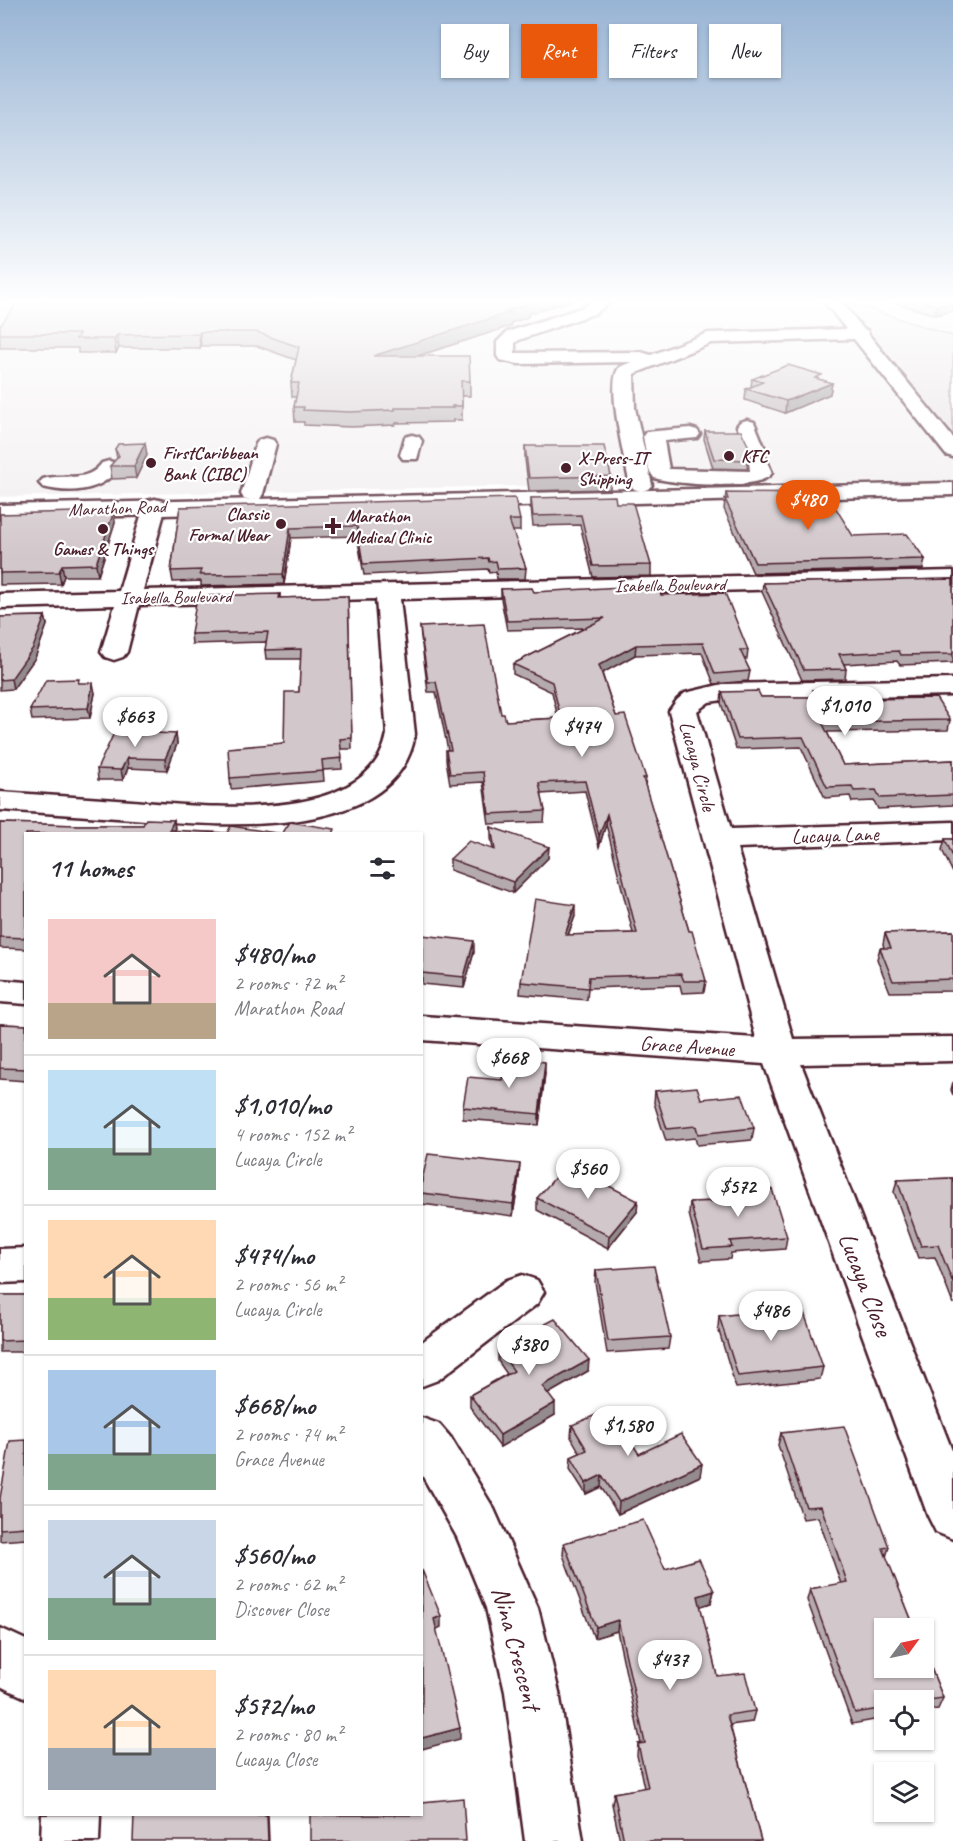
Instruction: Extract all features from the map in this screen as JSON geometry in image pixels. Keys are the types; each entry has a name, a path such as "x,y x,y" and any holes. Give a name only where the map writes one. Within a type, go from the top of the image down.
{"street":[{"path":"623,386 630,440 641,486"},
{"path":"902,386 953,451"},
{"path":"690,434 653,436 661,474 678,477 753,477 762,473 747,426"},
{"path":"252,494 266,444"},
{"path":"50,483 87,483 103,475 113,459"},
{"name":"Marathon Road","path":"0,498 953,478"},
{"name":"Marathon Road","path":"0,512 155,506 953,489"},
{"path":"114,652 155,506"},
{"name":"Isabella Boulevard","path":"0,601 953,578"},
{"path":"0,801 243,816 313,810 362,789 378,779 391,766 400,744 401,734 387,592"},
{"name":"Lucaya Circle","path":"778,1052 684,717 685,707 698,697 723,692 953,687"},
{"name":"Lucaya Lane","path":"717,839 953,831"},
{"path":"0,991 24,993"},
{"name":"Grace Avenue","path":"423,1028 778,1052 953,1049"},
{"name":"Lucaya Close","path":"778,1052 953,1516"},
{"path":"0,1266 24,1265"},
{"path":"423,1366 522,1292"},
{"name":"Nina Crescent","path":"423,1440 434,1454 477,1525 512,1608 532,1692 554,1841"},
{"path":"0,1654 24,1671"},
{"path":"70,1841 71,1816"}],"shaded area":[{"path":"0,386 953,386 953,481 610,484 0,497"},
{"path":"911,386 953,386 953,437"}],"building":[{"path":"298,386 461,386 462,406 452,406 453,408 395,408 395,410 350,412 303,410 304,407 294,407"},
{"path":"753,386 825,386 786,401 746,389"},
{"path":"705,431 741,431 749,447 748,460 714,459"},
{"path":"145,443 134,466 110,466 119,456 115,449 118,444"},
{"path":"525,446 604,446 611,476 529,478"},
{"path":"726,493 827,494 853,536 907,534 925,559 755,563 725,499 728,499"},
{"path":"615,496 616,503 633,503 651,565 593,566 581,515 533,516 531,498"},
{"path":"515,498 520,520 509,520 526,568 498,569 496,561 489,562 488,558 363,564 357,526 290,528 283,574 200,575 201,570 171,571 180,507"},
{"path":"114,511 96,564 62,565 59,572 0,573 0,514"},
{"path":"953,579 953,654 901,655 899,651 839,654 846,669 804,670 763,583"},
{"path":"657,585 661,595 725,593 748,650 740,650 750,671 715,674 703,643 636,645 599,665 616,716 625,715 706,981 684,981 681,974 589,977 588,988 521,982 535,899 575,905 565,935 637,933 607,814 599,836 585,781 539,783 545,811 489,814 483,772 450,774 446,750 451,750 436,682 428,682 420,627 484,624 501,714 504,714 506,721 561,718 552,682 513,664 605,618 507,621 501,589 532,588 534,592"},
{"path":"280,594 279,598 348,596 352,738 340,739 342,758 322,760 323,771 230,778 228,748 284,743 285,692 299,692 301,649 265,650 268,632 191,634 197,596"},
{"path":"45,616 33,648 11,679 0,680 0,617"},
{"path":"79,679 78,683 93,683 88,708 30,710 46,680"},
{"path":"857,689 862,699 936,698 950,720 822,722 843,765 953,760 953,795 880,798 876,790 854,791 852,786 827,787 803,737 738,739 722,692 758,691 761,697 816,697 813,690"},
{"path":"115,731 176,734 165,759 127,758 121,770 97,769"},
{"path":"146,819 174,820 169,830 208,832 24,832 24,938 0,937 0,823 143,825"},
{"path":"290,822 335,829 334,832 283,832"},
{"path":"231,826 269,832 228,832"},
{"path":"491,827 549,847 513,882 450,859 469,841 495,850"},
{"path":"945,839 953,839 953,857"},
{"path":"953,931 953,979 893,981 880,948 891,948 885,933"},
{"path":"423,935 474,941 464,977 423,973"},
{"path":"0,1024 24,1025 24,1069 0,1068"},
{"path":"505,1058 545,1062 539,1114 463,1107 468,1077 502,1080"},
{"path":"697,1087 701,1099 742,1095 754,1128 698,1134 696,1126 667,1129 655,1091"},
{"path":"428,1154 520,1164 513,1204 423,1193 423,1176"},
{"path":"567,1164 638,1201 609,1236 537,1198"},
{"path":"953,1178 953,1283 938,1245 921,1246 897,1180"},
{"path":"772,1189 787,1237 730,1241 732,1247 703,1249 690,1202 721,1201 719,1193"},
{"path":"654,1266 670,1337 608,1341 596,1270"},
{"path":"0,1295 24,1295 24,1340 0,1341"},
{"path":"802,1307 823,1367 738,1376 719,1316"},
{"path":"555,1319 589,1360 542,1386 555,1403 500,1435 470,1395 514,1371 498,1349"},
{"path":"610,1409 639,1454 681,1434 702,1464 619,1502 602,1475 586,1483 571,1457 587,1450 572,1425"},
{"path":"844,1426 889,1547 883,1548 911,1618 874,1618 874,1678 934,1678 934,1676 943,1698 934,1699 934,1690 874,1690 874,1710 855,1713 810,1589 847,1582 821,1506 806,1507 781,1433"},
{"path":"24,1440 24,1527 0,1529 0,1498 10,1441"},
{"path":"643,1520 665,1569 699,1559 714,1591 698,1596 717,1676 745,1673 755,1711 727,1715 761,1841 624,1841 614,1793 648,1787 638,1744 645,1743 618,1620 596,1627 564,1543"},
{"path":"423,1572 441,1616 434,1619 460,1728 423,1738"},
{"path":"463,1798 466,1841 310,1841 310,1816 423,1816 423,1802"},
{"path":"134,1816 267,1816 268,1841 133,1841"}],"place":[{"name":"KFC","path":"729,456"},
{"name":"FirstCaribbean Bank (CIBC)","path":"151,463"},
{"name":"X-Press-IT Shipping","path":"566,468"},
{"name":"Classic Formal Wear","path":"281,524"},
{"name":"Marathon Medical Clinic","path":"333,526"},
{"name":"Games & Things","path":"103,529"}]}
